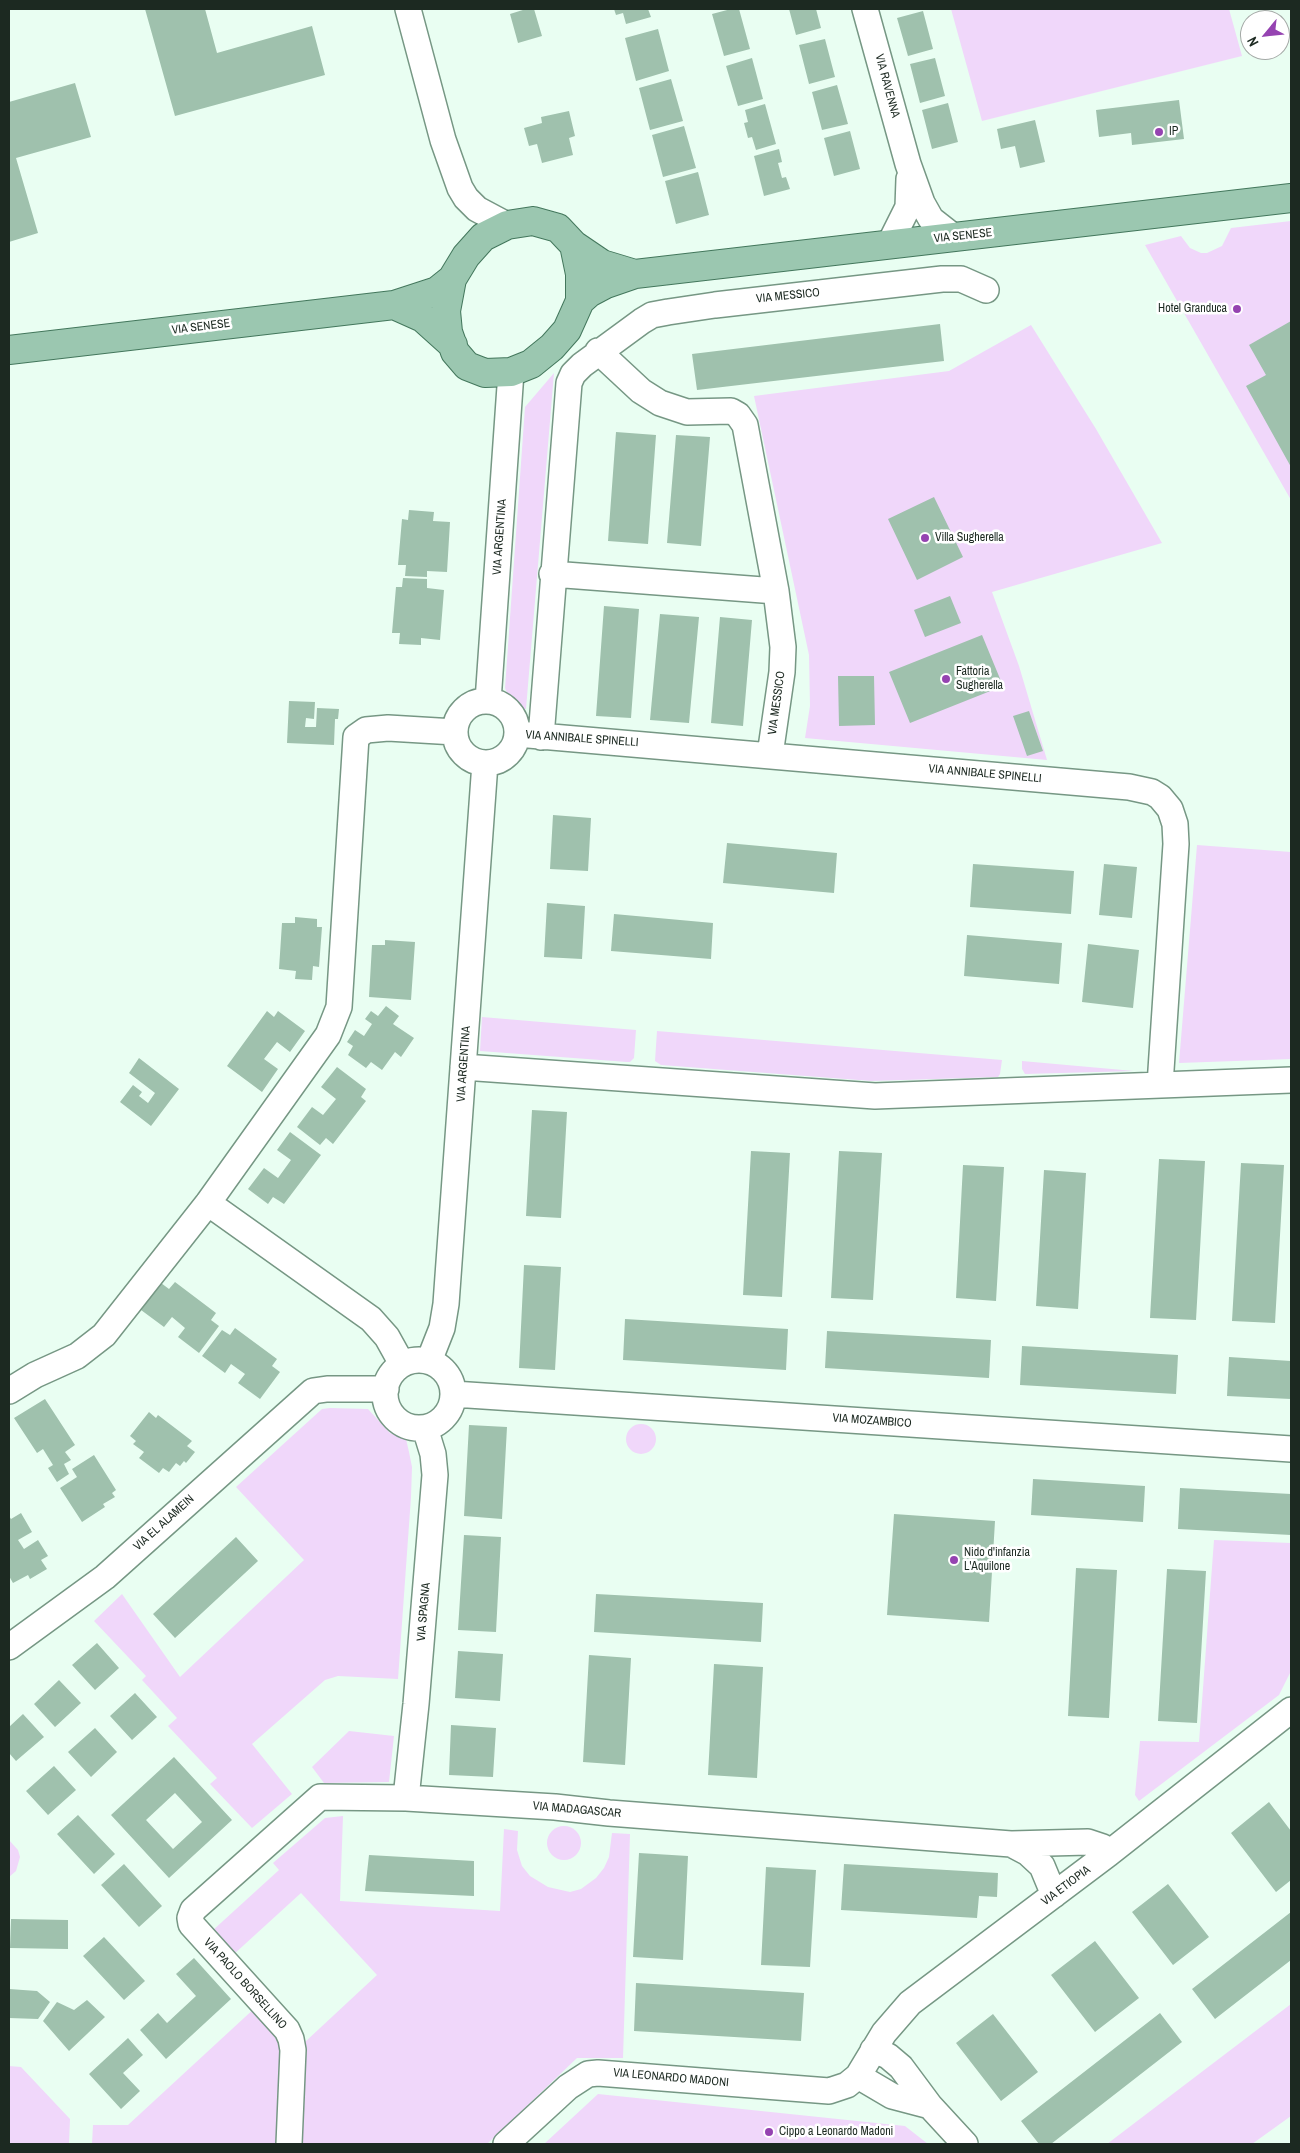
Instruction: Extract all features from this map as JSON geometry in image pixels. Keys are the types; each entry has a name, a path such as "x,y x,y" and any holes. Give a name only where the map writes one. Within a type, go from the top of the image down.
{"main road":[{"name":"VIA SENESE","path":"580,301 589,293 606,284 635,274 1291,198"},
{"path":"533,221 558,228 574,245 580,274 580,301 567,330 552,347 531,364 511,372 485,373 467,366 455,352 448,332 446,311 452,279 474,246 483,237 507,225 533,221"},
{"name":"VIA SENESE","path":"574,245 602,264 635,274"},
{"name":"VIA SENESE","path":"9,350 394,305 437,291 452,279"},
{"path":"394,305 423,318 453,345"}],"street":[{"path":"408,9 447,152 460,188 474,246"},
{"name":"VIA RAVENNA","path":"865,9 908,164 927,214 936,224 954,237"},
{"name":"VIA RAVENNA","path":"889,245 908,207 910,192 908,164"},
{"path":"460,188 466,198 478,209 507,225"},
{"name":"VIA MESSICO","path":"529,735 552,574 569,383 573,374 598,352 642,321 668,312 715,304 942,279 961,279 986,290"},
{"name":"VIA MESSICO","path":"598,352 641,391 660,403 687,412 731,411 738,415 745,425 776,591 783,647 782,672 770,755"},
{"name":"VIA ARGENTINA","path":"488,701 511,372"},
{"path":"552,574 776,591"},
{"path":"488,701 506,709 516,724 529,735 515,743 503,758 485,763 477,762 464,754 459,748 455,732 456,724 465,710 480,702 488,701"},
{"path":"9,1391 35,1375 77,1356 104,1335 208,1203 328,1036 339,1007 356,737 366,730 382,728 455,732"},
{"name":"VIA ANNIBALE SPINELLI","path":"529,735 1141,788 1160,797 1170,809 1176,824 1160,1085"},
{"name":"VIA ARGENTINA","path":"429,1361 440,1335 446,1304 485,763"},
{"path":"463,1067 874,1096 1291,1080"},
{"path":"208,1203 371,1319 387,1337 402,1364"},
{"path":"410,1361 429,1361 439,1366 452,1383 452,1404 442,1419 425,1428 404,1425 389,1410 386,1400 386,1388 394,1371 402,1364 410,1361"},
{"name":"VIA EL ALAMEIN","path":"9,1647 105,1576 313,1391 386,1388"},
{"name":"VIA MOZAMBICO","path":"453,1394 1291,1449"},
{"name":"VIA SPAGNA","path":"406,1798 416,1704 435,1475 433,1454 425,1428"},
{"name":"VIA ETIOPIA","path":"858,2076 884,2033 910,2003 1108,1854 1291,1710"},
{"name":"VIA MADAGASCAR","path":"190,1918 193,1910 320,1797 406,1798 555,1807 609,1813 1011,1844 1088,1842 1103,1848 1108,1854"},
{"name":"VIA MADAGASCAR","path":"1011,1844 1028,1853 1042,1866 1054,1895"},
{"name":"VIA PAOLO BORSELLINO","path":"190,1918 191,1924 287,2030 291,2039 293,2050 289,2144"},
{"path":"873,2050 888,2056 900,2067 930,2106 965,2144"},
{"name":"VIA LEONARDO MADONI","path":"506,2144 568,2087 588,2074 598,2073 829,2091 847,2085 858,2076"},
{"path":"858,2076 892,2096 930,2106"}],"shaded area":[{"path":"951,9 1229,9 1240,49 1240,56 982,121"},
{"name":"Hotel Granduca","path":"1291,221 1291,500 1145,245 1181,236 1190,248 1201,253 1207,253 1222,246 1231,228"},
{"path":"1031,325 1096,429 1162,543 992,592 1019,666 1047,760 805,738 810,706 809,655 754,396 949,371"},
{"path":"554,373 526,709 522,709 507,693 505,688 525,407"},
{"path":"1197,845 1291,852 1291,1059 1179,1063"},
{"path":"482,1017 636,1030 634,1058 627,1062 480,1051"},
{"path":"657,1031 1002,1060 998,1077 872,1081 661,1065 655,1061"},
{"path":"1022,1061 1134,1071 1025,1074 1022,1069"},
{"path":"322,1409 368,1409 390,1433 406,1439 412,1467 411,1497 398,1679 338,1676 325,1680 252,1744 292,1794 252,1828 210,1784 217,1778 168,1726 177,1718 142,1680 146,1676 94,1621 122,1594 180,1677 304,1560 236,1487"},
{"path":"641,1424 647,1425 655,1433 655,1445 647,1453 641,1454 635,1453 627,1445 626,1439 627,1433 635,1425"},
{"path":"1214,1540 1291,1543 1291,1671 1279,1695 1139,1801 1135,1795 1140,1741 1199,1742"},
{"path":"349,1731 394,1736 389,1782 324,1783 312,1767"},
{"path":"343,1816 340,1901 500,1911 504,1829 518,1831 517,1850 522,1866 530,1876 548,1887 570,1892 581,1889 596,1878 604,1868 609,1857 612,1833 630,1834 623,2058 577,2058 487,2144 301,2144 305,2042 377,1975 301,1893 233,1955 212,1931 279,1870 273,1863 325,1818"},
{"path":"564,1826 571,1827 576,1831 580,1836 580,1850 576,1855 571,1859 564,1860 557,1859 552,1855 548,1850 547,1843 548,1836 552,1831 557,1827"},
{"path":"9,1840 18,1850 20,1857 16,1871 9,1877"},
{"path":"1291,2004 1291,2116 1252,2144 1107,2144"},
{"path":"257,2006 288,2040 283,2144 92,2144 93,2125 128,2125"},
{"path":"9,2066 21,2067 70,2119 69,2144 9,2144"},
{"path":"598,2094 905,2126 928,2144 544,2144"}],"building":[{"path":"145,9 205,9 217,53 312,26 325,75 175,116"},
{"path":"526,9 534,9 542,36 518,43 510,14"},
{"path":"614,9 648,9 651,17 626,24 623,13 616,15"},
{"path":"739,9 750,49 724,56 712,14"},
{"path":"789,9 816,9 821,28 796,35"},
{"path":"923,11 933,49 908,56 897,18"},
{"path":"658,29 669,71 636,81 625,38"},
{"path":"825,39 835,77 809,84 799,45"},
{"path":"752,58 763,99 738,106 726,66"},
{"path":"935,58 945,96 920,103 910,64"},
{"path":"671,79 683,121 650,130 639,88"},
{"path":"75,83 91,137 16,158 38,233 9,242 9,102"},
{"path":"837,85 848,124 822,130 812,92"},
{"path":"1179,100 1184,139 1132,145 1131,133 1099,137 1096,110"},
{"path":"948,103 958,142 932,149 922,110"},
{"path":"765,104 776,144 756,150 752,137 748,138 744,123 748,122 745,110"},
{"path":"569,111 575,136 569,138 573,155 542,163 537,144 529,146 524,128 542,123 541,117"},
{"path":"1035,120 1045,162 1020,168 1015,146 1001,149 997,129"},
{"path":"684,126 696,168 663,177 652,135"},
{"path":"850,131 860,169 834,176 824,138"},
{"path":"779,149 782,162 778,163 782,178 786,177 790,189 764,196 754,156"},
{"path":"698,172 709,215 676,224 665,181"},
{"path":"1291,321 1291,467 1246,386 1266,375 1249,345"},
{"path":"940,324 944,361 697,390 692,354"},
{"path":"616,432 656,435 648,544 608,541"},
{"path":"676,435 710,437 701,546 667,543"},
{"name":"Villa Sugherella","path":"934,497 963,557 917,580 888,519"},
{"path":"409,510 434,512 433,521 450,522 447,572 427,571 427,577 405,576 406,565 398,565 402,519 408,520"},
{"path":"403,578 427,579 427,588 444,590 440,640 421,638 421,645 399,644 400,633 392,633 396,587 402,587"},
{"path":"950,596 961,623 925,637 914,610"},
{"path":"604,606 639,609 631,718 596,716"},
{"path":"660,614 699,617 689,723 650,720"},
{"path":"720,617 752,620 743,726 711,723"},
{"name":"Fattoria Sugherella","path":"982,635 1003,686 910,723 889,672"},
{"path":"838,676 874,676 875,725 839,726"},
{"path":"289,701 315,702 314,719 306,718 305,727 316,727 317,708 339,709 338,719 335,719 334,745 287,743"},
{"path":"1029,711 1043,751 1027,756 1013,716"},
{"path":"553,815 591,818 588,871 550,869"},
{"path":"727,843 837,853 834,893 723,883"},
{"path":"973,864 1074,871 1071,914 970,907"},
{"path":"1104,864 1137,867 1132,918 1099,915"},
{"path":"547,903 585,906 582,959 544,957"},
{"path":"614,914 713,923 711,959 611,951"},
{"path":"295,917 317,919 317,927 322,927 319,967 313,966 312,980 295,979 296,971 279,969 282,923 295,923"},
{"path":"967,935 1062,943 1059,984 964,976"},
{"path":"385,940 415,942 411,1000 369,997 372,945 385,945"},
{"path":"1088,944 1139,950 1133,1008 1082,1002"},
{"path":"386,1006 399,1016 393,1024 414,1038 401,1057 395,1052 382,1070 371,1062 366,1068 348,1055 353,1046 347,1042 355,1030 364,1036 372,1024 365,1019 371,1011 378,1016"},
{"path":"267,1011 274,1017 278,1011 305,1031 290,1052 277,1042 264,1059 278,1069 262,1092 227,1066"},
{"path":"139,1058 179,1089 151,1126 120,1102 133,1085 142,1092 139,1096 148,1103 155,1093 129,1073"},
{"path":"337,1067 366,1089 361,1097 366,1101 333,1144 326,1138 320,1145 297,1127 312,1107 323,1115 336,1099 321,1087"},
{"path":"532,1110 567,1112 561,1218 526,1216"},
{"path":"290,1132 321,1155 284,1204 273,1197 268,1204 248,1189 264,1168 278,1178 291,1160 277,1150"},
{"path":"751,1151 790,1153 782,1297 743,1295"},
{"path":"839,1151 882,1153 873,1300 831,1298"},
{"path":"1159,1159 1205,1161 1196,1320 1150,1318"},
{"path":"1241,1163 1284,1165 1275,1323 1232,1321"},
{"path":"963,1165 1004,1167 996,1301 956,1298"},
{"path":"1044,1170 1086,1173 1078,1309 1036,1306"},
{"path":"524,1265 561,1267 555,1370 519,1368"},
{"path":"175,1282 216,1313 211,1320 219,1326 199,1353 178,1337 185,1328 172,1317 164,1327 141,1310 161,1283 169,1289"},
{"path":"625,1319 788,1329 786,1370 623,1360"},
{"path":"235,1328 277,1359 272,1366 280,1372 260,1399 238,1383 245,1374 231,1364 225,1373 202,1356 222,1330 230,1335"},
{"path":"827,1331 991,1340 989,1378 825,1368"},
{"path":"1022,1346 1178,1355 1176,1394 1020,1385"},
{"path":"1229,1357 1291,1361 1291,1399 1227,1396"},
{"path":"45,1399 75,1445 65,1452 71,1460 64,1464 69,1474 57,1482 48,1468 53,1465 43,1449 37,1453 14,1418"},
{"path":"149,1412 156,1418 158,1415 192,1441 187,1446 195,1452 186,1463 184,1461 180,1466 176,1463 169,1472 163,1468 159,1473 139,1458 144,1452 133,1444 136,1441 130,1436"},
{"path":"469,1425 507,1427 502,1519 464,1516"},
{"path":"94,1455 116,1490 112,1493 115,1497 103,1504 105,1507 82,1522 60,1488 77,1477 72,1469"},
{"path":"1033,1479 1145,1486 1143,1522 1031,1515"},
{"path":"1180,1488 1291,1494 1291,1535 1178,1529"},
{"path":"21,1513 32,1532 18,1540 24,1549 38,1540 48,1556 41,1560 47,1569 30,1579 28,1575 13,1583 9,1576 9,1516 11,1519"},
{"path":"894,1514 995,1521 989,1622 887,1615"},
{"path":"464,1535 501,1537 496,1632 458,1630"},
{"path":"236,1537 258,1561 175,1638 153,1614"},
{"path":"1076,1568 1117,1570 1109,1718 1068,1716"},
{"path":"1167,1569 1206,1571 1197,1723 1158,1721"},
{"path":"596,1594 763,1603 761,1642 594,1632"},
{"path":"97,1643 119,1668 95,1690 72,1665"},
{"path":"458,1651 503,1654 500,1701 455,1698"},
{"path":"589,1655 631,1658 625,1765 583,1762"},
{"path":"714,1664 763,1667 757,1778 708,1775"},
{"path":"59,1680 81,1703 55,1727 34,1704"},
{"path":"135,1693 157,1717 132,1740 110,1716"},
{"path":"23,1714 44,1737 16,1761 9,1753 9,1727"},
{"path":"451,1725 496,1728 493,1777 449,1775"},
{"path":"95,1728 117,1752 91,1777 68,1752"},
{"path":"174,1757 232,1820 169,1878 111,1815","holes":["175,1793 202,1822 173,1849 146,1820"]},
{"path":"54,1766 76,1790 48,1815 26,1791"},
{"path":"1269,1802 1291,1831 1291,1880 1276,1892 1231,1833"},
{"path":"78,1815 115,1854 94,1874 57,1834"},
{"path":"639,1853 688,1856 683,1960 633,1957"},
{"path":"369,1855 474,1861 474,1896 365,1891"},
{"path":"124,1864 162,1906 139,1927 101,1885"},
{"path":"844,1864 998,1873 997,1897 979,1896 977,1918 841,1910"},
{"path":"766,1867 816,1870 810,1967 761,1965"},
{"path":"1168,1884 1209,1937 1173,1965 1132,1912"},
{"path":"1291,1912 1291,1960 1215,2019 1192,1989"},
{"path":"11,1919 68,1920 68,1949 10,1948"},
{"path":"104,1937 145,1981 124,2000 83,1956"},
{"path":"1095,1941 1139,1998 1095,2032 1051,1975"},
{"path":"194,1958 231,1999 166,2059 140,2030 158,2013 167,2023 196,1996 176,1974"},
{"path":"636,1983 804,1993 801,2041 634,2031"},
{"path":"9,1989 37,1991 50,2002 38,2019 9,2018"},
{"path":"87,2000 105,2017 69,2051 43,2021 57,2002 74,2010"},
{"path":"1160,2013 1182,2042 1051,2144 1039,2144 1021,2121"},
{"path":"993,2014 1038,2072 1001,2101 956,2043"},
{"path":"128,2038 143,2055 123,2073 140,2091 121,2109 89,2074"}],"place":[{"name":"IP","path":"1159,132"},
{"name":"Hotel Granduca","path":"1237,309"},
{"name":"Villa Sugherella","path":"925,538"},
{"name":"Fattoria Sugherella","path":"946,679"},
{"name":"Nido d'infanzia L'Aquilone","path":"954,1560"},
{"name":"Cippo a Leonardo Madoni","path":"769,2132"}]}
